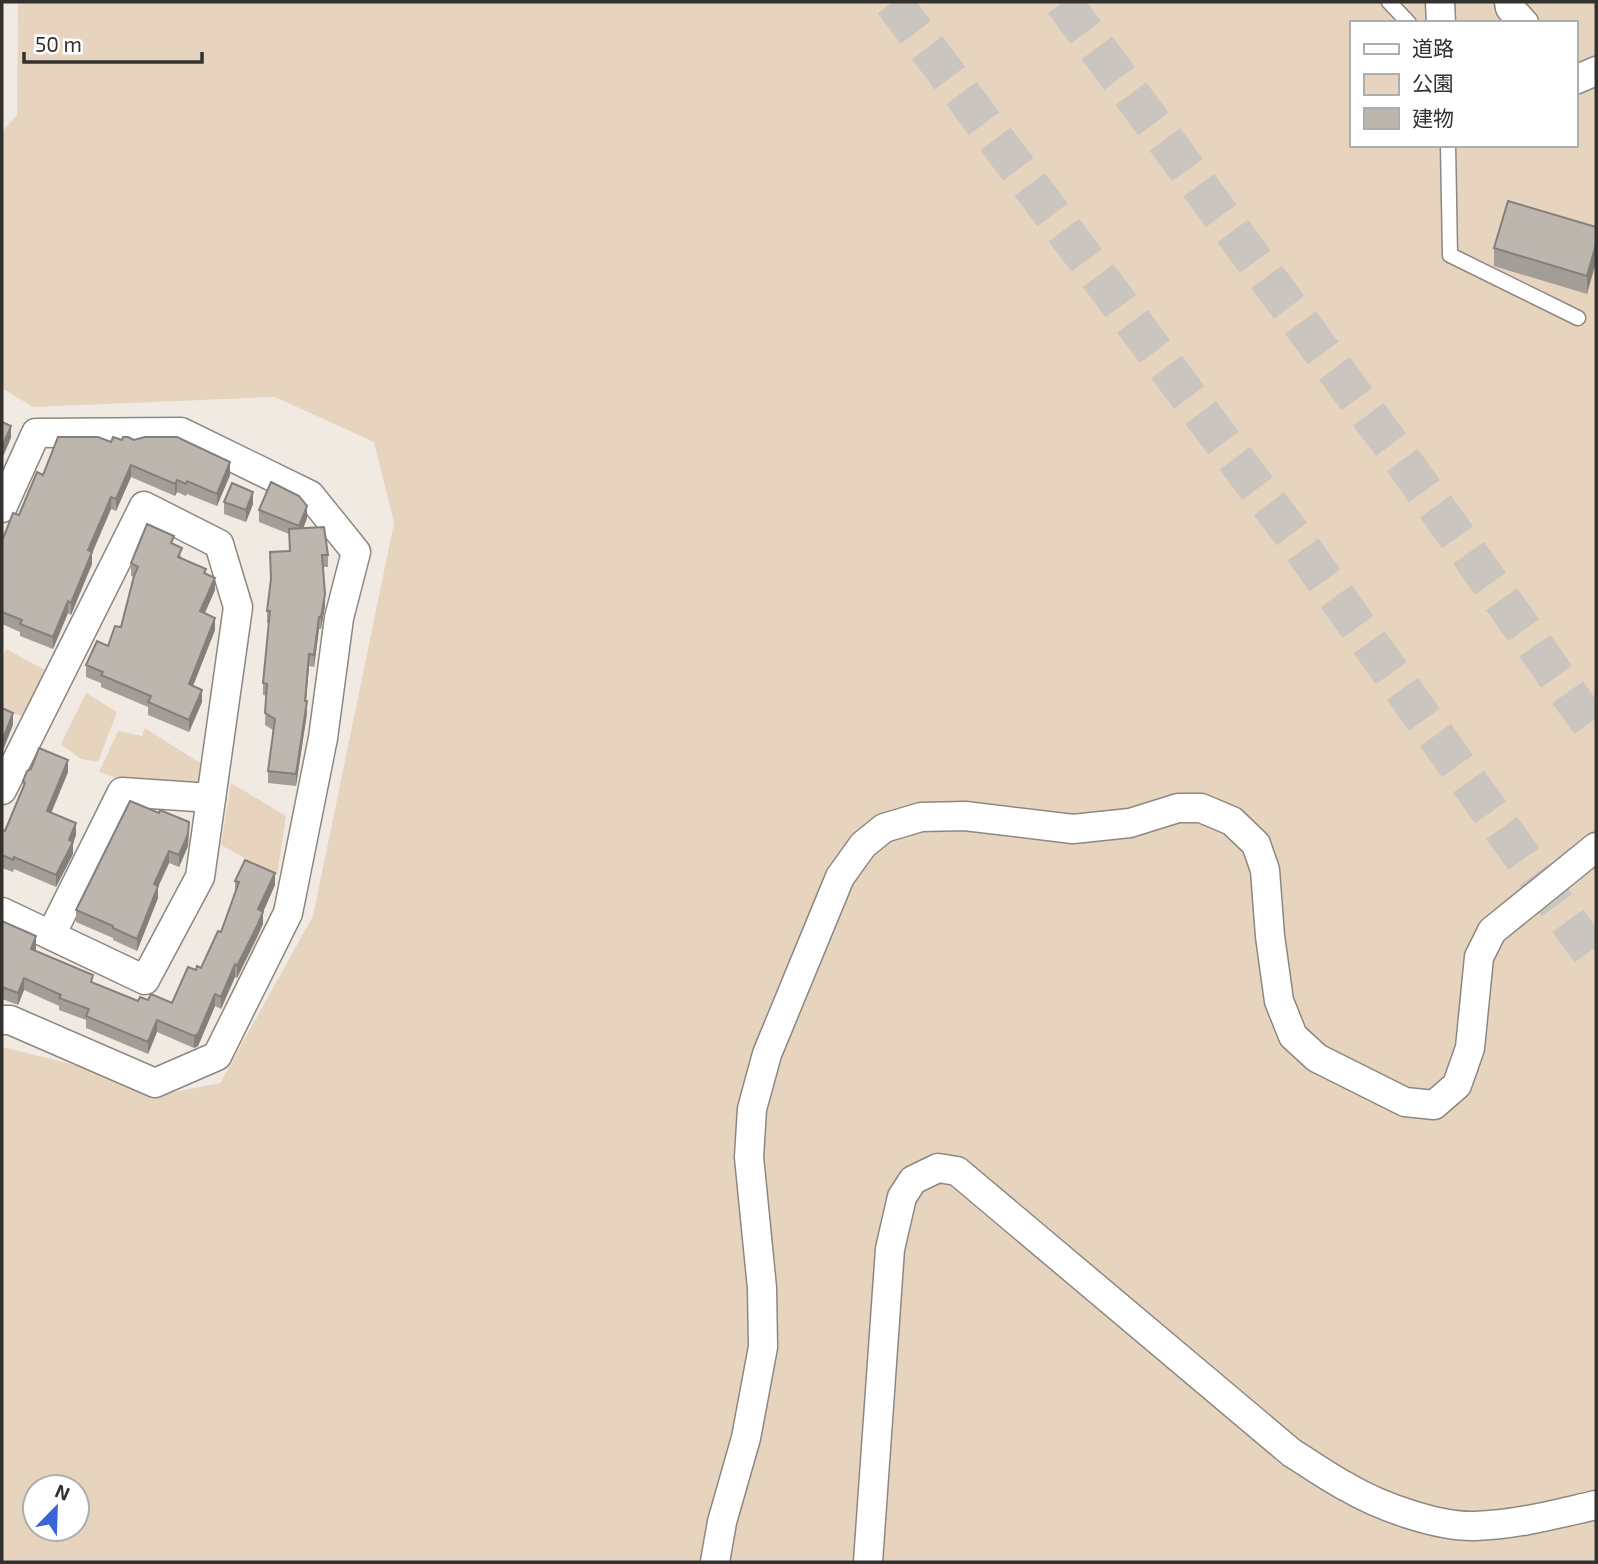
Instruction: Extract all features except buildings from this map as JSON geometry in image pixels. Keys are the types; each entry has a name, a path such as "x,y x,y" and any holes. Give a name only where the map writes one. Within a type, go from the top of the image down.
{"street":[{"path":"1440,2 1441,21"},
{"path":"1577,57 1596,62"},
{"path":"1577,79 1596,71"},
{"path":"2,508 36,433 181,432 310,495 356,552 339,618 323,738 288,914 217,1056 156,1083 10,1020 2,1020"},
{"path":"2,790 144,506 219,544 239,607 200,877 145,980 2,912"},
{"path":"51,936 122,792 211,798"},
{"path":"715,1562 722,1522 746,1438 763,1347 762,1288 750,1157 752,1109 767,1054 840,877 863,845 884,828 921,817 965,816 1073,829 1130,823 1178,808 1201,808 1232,821 1256,844 1265,870 1279,1000 1293,1036 1317,1058 1405,1102 1434,1105 1457,1085 1470,1048 1479,957 1492,931 1596,847"},
{"path":"868,1562 890,1249 902,1197 913,1180 938,1168 957,1171 1292,1453 1348,1488 1390,1507 1432,1521 1472,1526 1520,1522 1596,1505"}],"lane":[{"path":"1390,2 1407,21"},
{"path":"1448,147 1450,256 1578,318"}],"green space":[{"path":"18,2 1596,2 1596,1562 2,1562 2,1047 79,1066 169,1093 220,1083 313,916 394,523 374,442 275,397 33,407 2,388 2,132 17,115"},
{"path":"6,649 45,670 23,716 2,710 2,658"},
{"path":"86,693 117,712 98,762 81,759 61,744"},
{"path":"145,728 203,765 201,784 188,792 99,772 118,731 142,736"},
{"path":"231,783 286,816 277,876 221,845"}],"tunnel":[{"path":"893,2 1294,537 1596,960"},
{"path":"1063,2 1406,465 1596,732"}]}
